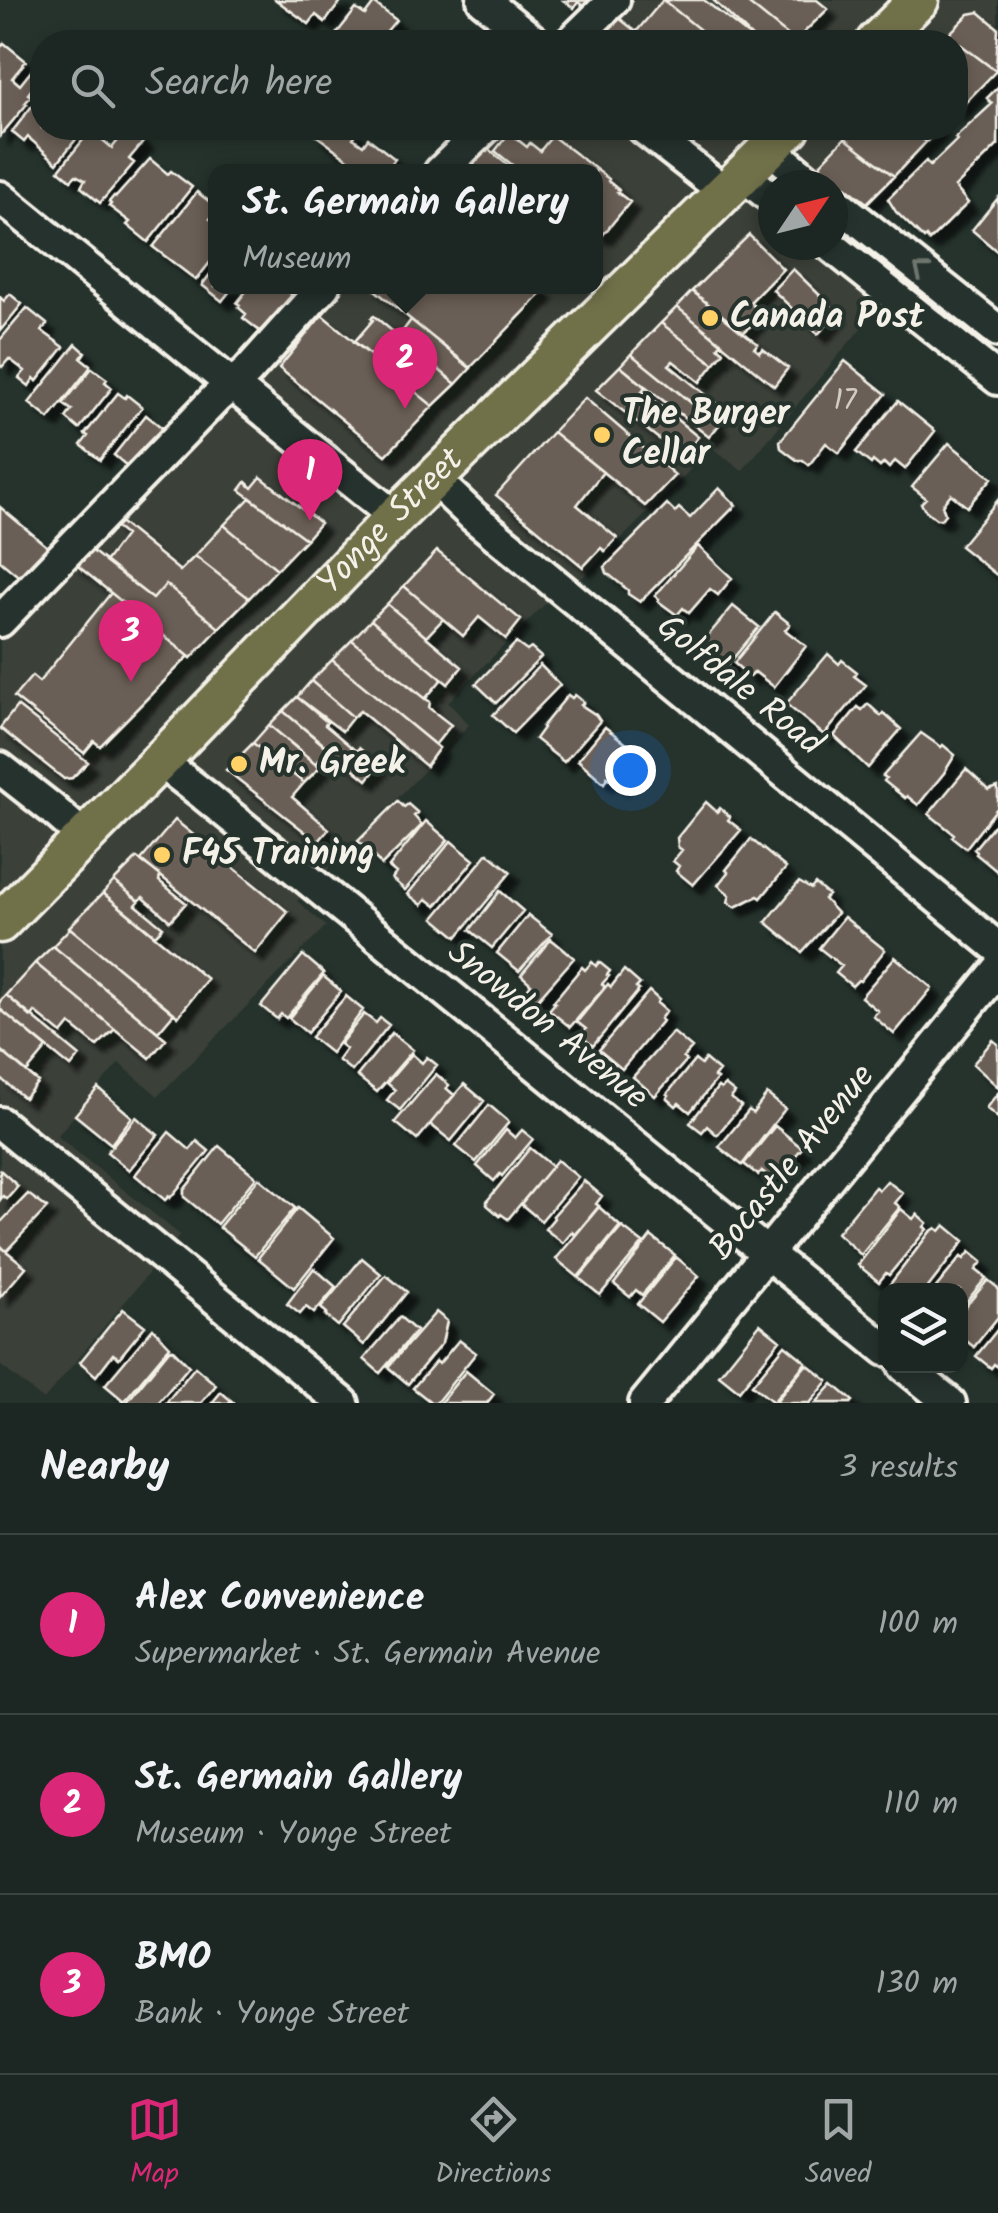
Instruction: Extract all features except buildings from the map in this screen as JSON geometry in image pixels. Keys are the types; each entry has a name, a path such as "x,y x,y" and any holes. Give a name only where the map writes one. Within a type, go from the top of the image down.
{"main road":[{"path":"888,30 919,0"},
{"name":"Yonge Street","path":"0,923 395,516 778,140"}],"street":[{"path":"483,0 521,30"},
{"path":"583,30 614,0"},
{"path":"448,164 473,140"},
{"path":"662,140 758,193"},
{"path":"781,140 803,170"},
{"path":"0,197 395,516"},
{"path":"848,212 998,331"},
{"path":"848,259 998,379"},
{"path":"0,620 216,398 248,372 317,294"},
{"name":"Golfdale Road","path":"434,479 998,948"},
{"name":"Snowdon Avenue","path":"160,762 878,1344"},
{"path":"0,768 84,838"},
{"name":"Bocastle Avenue","path":"645,1403 998,970"},
{"path":"0,1123 343,1403"},
{"path":"913,1373 950,1403"}],"shaded area":[{"path":"610,0 998,0 998,75 968,106 968,30 579,30"},
{"path":"471,140 934,140 848,230 848,170 758,170 758,260 827,260 878,308 742,471 712,448 583,577 544,605 448,702 469,725 297,901 326,926 158,1096 119,1063 57,1136 180,1235 44,1400 0,1365 0,615 324,294 603,294 603,164 448,164"}],"place":[{"name":"Canada Post","path":"710,318"},
{"name":"St. Germain Gallery","path":"405,409"},
{"name":"The Burger Cellar","path":"602,435"},
{"name":"Alex Convenience","path":"310,521"},
{"name":"BMO","path":"131,682"},
{"name":"Mr. Greek","path":"239,764"},
{"name":"F45 Training","path":"162,855"}]}
